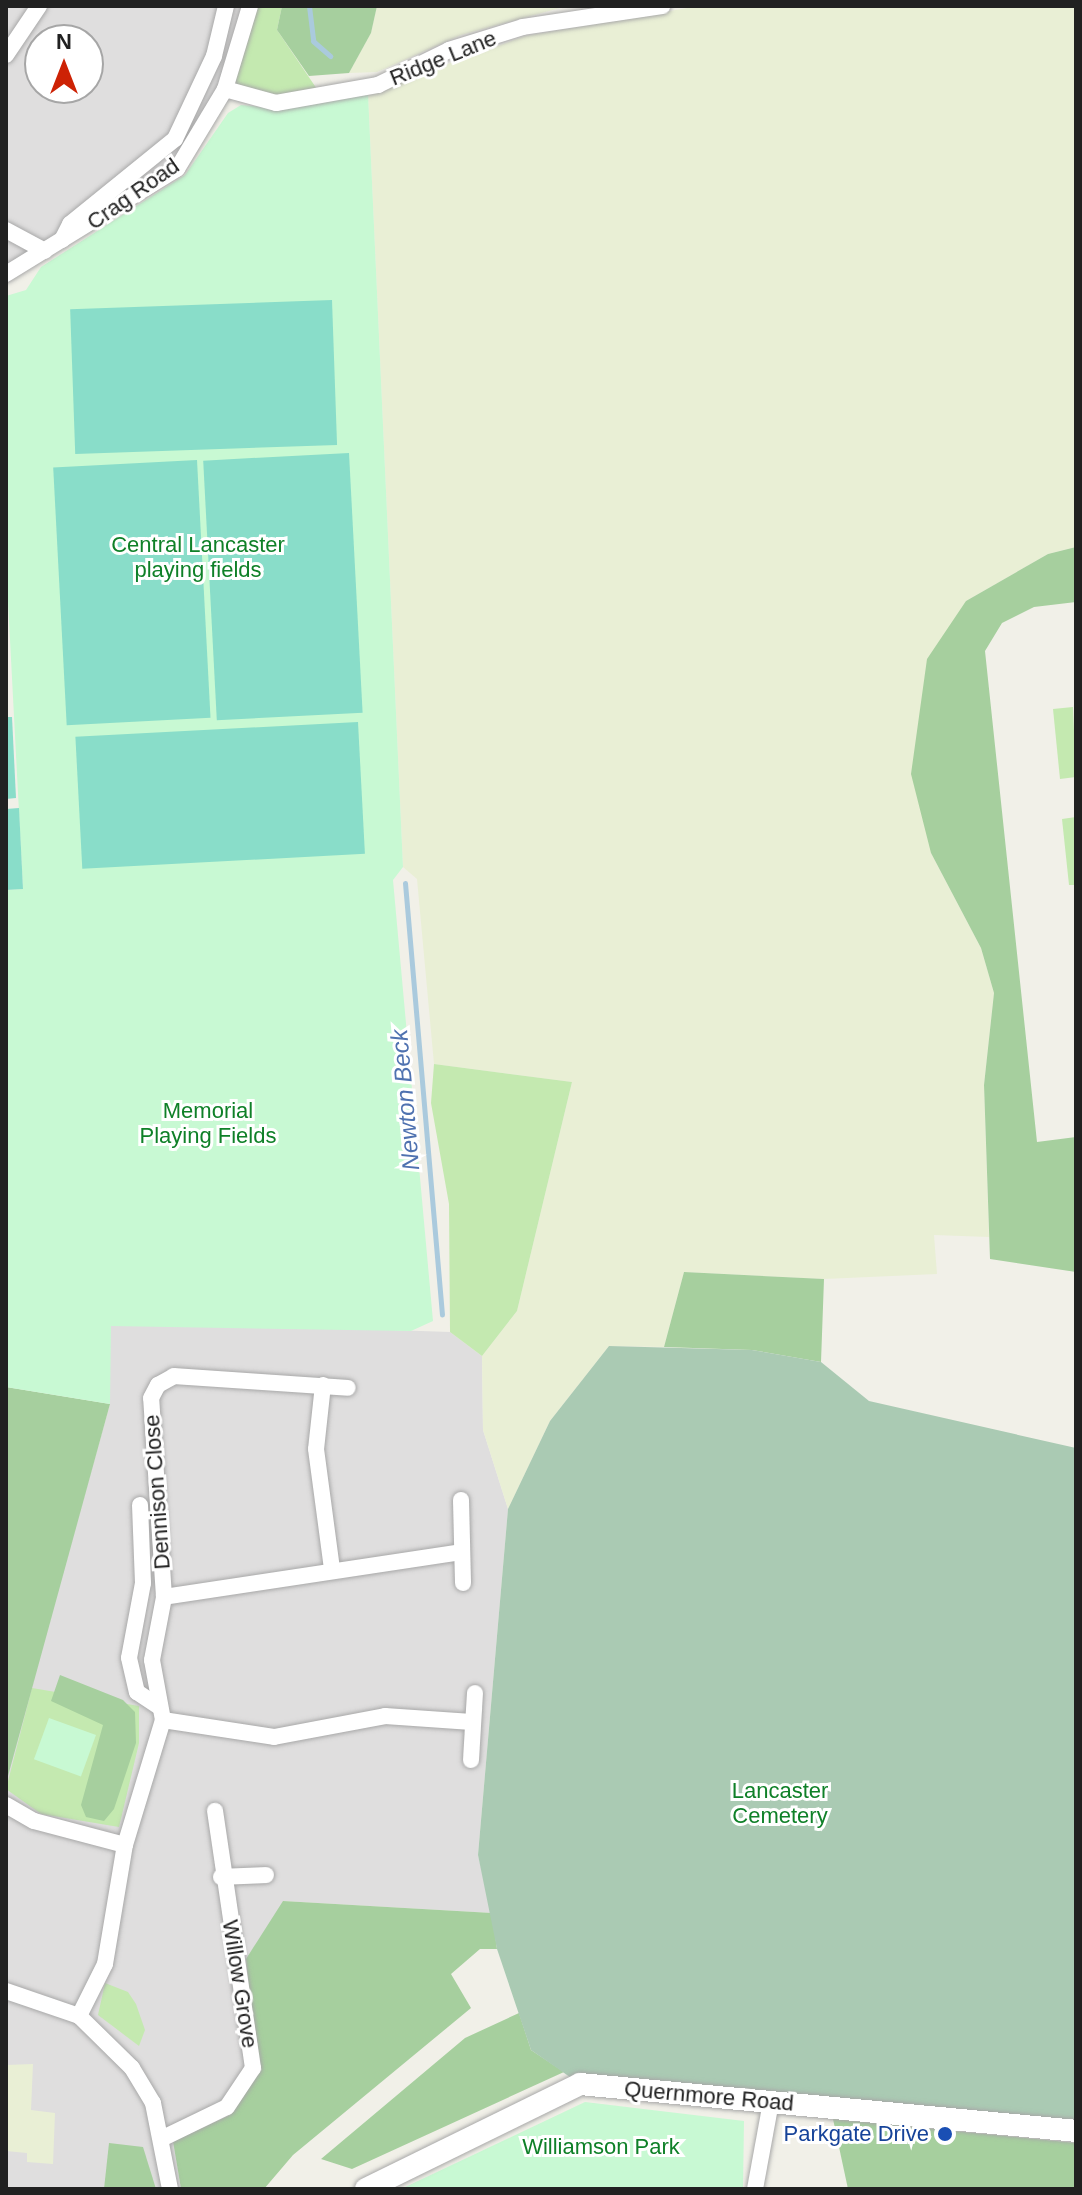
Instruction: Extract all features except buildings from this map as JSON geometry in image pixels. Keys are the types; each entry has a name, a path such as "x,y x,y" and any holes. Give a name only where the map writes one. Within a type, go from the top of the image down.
{"street":[{"path":"6,55 39,6"},
{"name":"Crag Road","path":"61,241 70,224 175,139 214,56 226,6"},
{"name":"Crag Road","path":"6,274 177,169 225,89 250,6"},
{"name":"Ridge Lane","path":"225,89 276,103 378,85 449,50 523,27 662,6"},
{"path":"6,230 45,251"},
{"name":"Dennison Close","path":"348,1388 247,1376 174,1376 158,1385 151,1398 164,1597 332,1569 460,1552"},
{"path":"323,1385 316,1449 332,1569"},
{"path":"461,1500 463,1583"},
{"path":"140,1505 143,1583 129,1658 137,1692 161,1713 274,1737 385,1716 472,1722"},
{"path":"79,2016 105,1964 125,1845 161,1713 152,1660 164,1597"},
{"path":"471,1760 475,1693"},
{"path":"6,1805 34,1821 125,1845"},
{"name":"Willow Grove","path":"161,2139 227,2107 253,2068 239,1952 221,1877 215,1811"},
{"path":"221,1877 266,1875"},
{"path":"6,1991 79,2016 139,2078 161,2139 170,2189"},
{"name":"Quernmore Road","path":"366,2189 580,2084 1076,2131"},
{"path":"755,2189 771,2102"}],"shaded area":[{"path":"6,6 250,6 238,51 177,169 6,274"},
{"path":"217,1324 450,1332 482,1356 483,1430 508,1509 478,1855 492,1913 283,1901 258,2072 230,2115 174,2141 181,2189 6,2189 6,1775 110,1404 110,1326"}],"green space":[{"path":"250,6 282,6 277,30 321,95 276,103 225,89"},
{"path":"282,6 377,6 371,33 349,73 309,76 277,30"},
{"path":"377,6 567,6 461,35 377,72 349,73 371,33"},
{"path":"699,6 1076,6 1076,547 1048,554 966,601 931,853 981,948 994,993 984,1085 989,1237 934,1235 937,1274 824,1279 684,1272 664,1347 609,1346 550,1421 508,1509 483,1430 482,1356 517,1311 572,1082 434,1064 417,879 403,867 368,93 525,36"},
{"path":"368,93 403,867 393,880 433,1321 411,1331 111,1326 110,1404 6,1387 6,890 23,889 6,563 6,296 26,290 41,267 185,175 228,113 241,105 275,108"},
{"path":"332,300 337,445 75,454 70,309"},
{"path":"349,453 363,713 217,720 203,461"},
{"name":"Central Lancaster playing fields","path":"197,460 211,718 67,725 53,468"},
{"path":"1076,547 1076,602 1034,607 1002,623 985,651 1037,1142 1076,1137 1076,1272 990,1259 984,1085 994,993 981,948 931,853 911,774 927,659 966,601 1048,554"},
{"path":"1073,707 1076,777 1060,779 1053,709"},
{"path":"6,717 12,717 16,798 6,799"},
{"path":"358,722 365,854 82,869 75,737"},
{"path":"19,808 23,889 6,890 6,809"},
{"path":"1076,817 1076,885 1069,885 1062,819"},
{"path":"434,1064 572,1082 517,1311 482,1356 450,1332 449,1204 431,1103"},
{"path":"684,1272 824,1279 821,1362 752,1350 664,1347"},
{"name":"Lancaster Cemetery","path":"609,1346 752,1350 821,1362 869,1401 1076,1448 1076,2131 580,2084 531,2050 497,1949 478,1855 508,1509 550,1421"},
{"path":"6,1387 110,1404 8,1776 6,1775"},
{"path":"60,1675 123,1700 135,1712 136,1743 114,1809 104,1821 86,1817 81,1805 103,1725 51,1701"},
{"path":"32,1688 139,1706 139,1743 119,1827 41,1814 6,1789"},
{"path":"49,1718 96,1735 81,1776 34,1759"},
{"path":"283,1901 492,1913 497,1949 480,1949 451,1974 471,2008 293,2155 264,2189 181,2189 173,2141 230,2115 258,2072 246,1959"},
{"path":"105,1983 128,1992 136,2004 145,2030 139,2046 98,2015"},
{"path":"519,2013 531,2050 564,2072 352,2169 321,2159 465,2038"},
{"path":"33,2064 31,2110 55,2113 53,2164 27,2162 27,2153 6,2151 6,2065"},
{"name":"Williamson Park","path":"585,2102 744,2121 743,2189 401,2189"},
{"path":"833,2119 1076,2143 1076,2189 848,2189"},
{"path":"109,2143 143,2147 156,2189 104,2189"}],"waterway":[{"name":"Newton Beck","path":"309,6 313,41 330,56"},
{"name":"Newton Beck","path":"405,883 442,1314"}],"place":[{"name":"Parkgate Drive","path":"945,2134"}],"park label":[{"name":"Memorial Playing Fields","path":"208,1122"}]}
